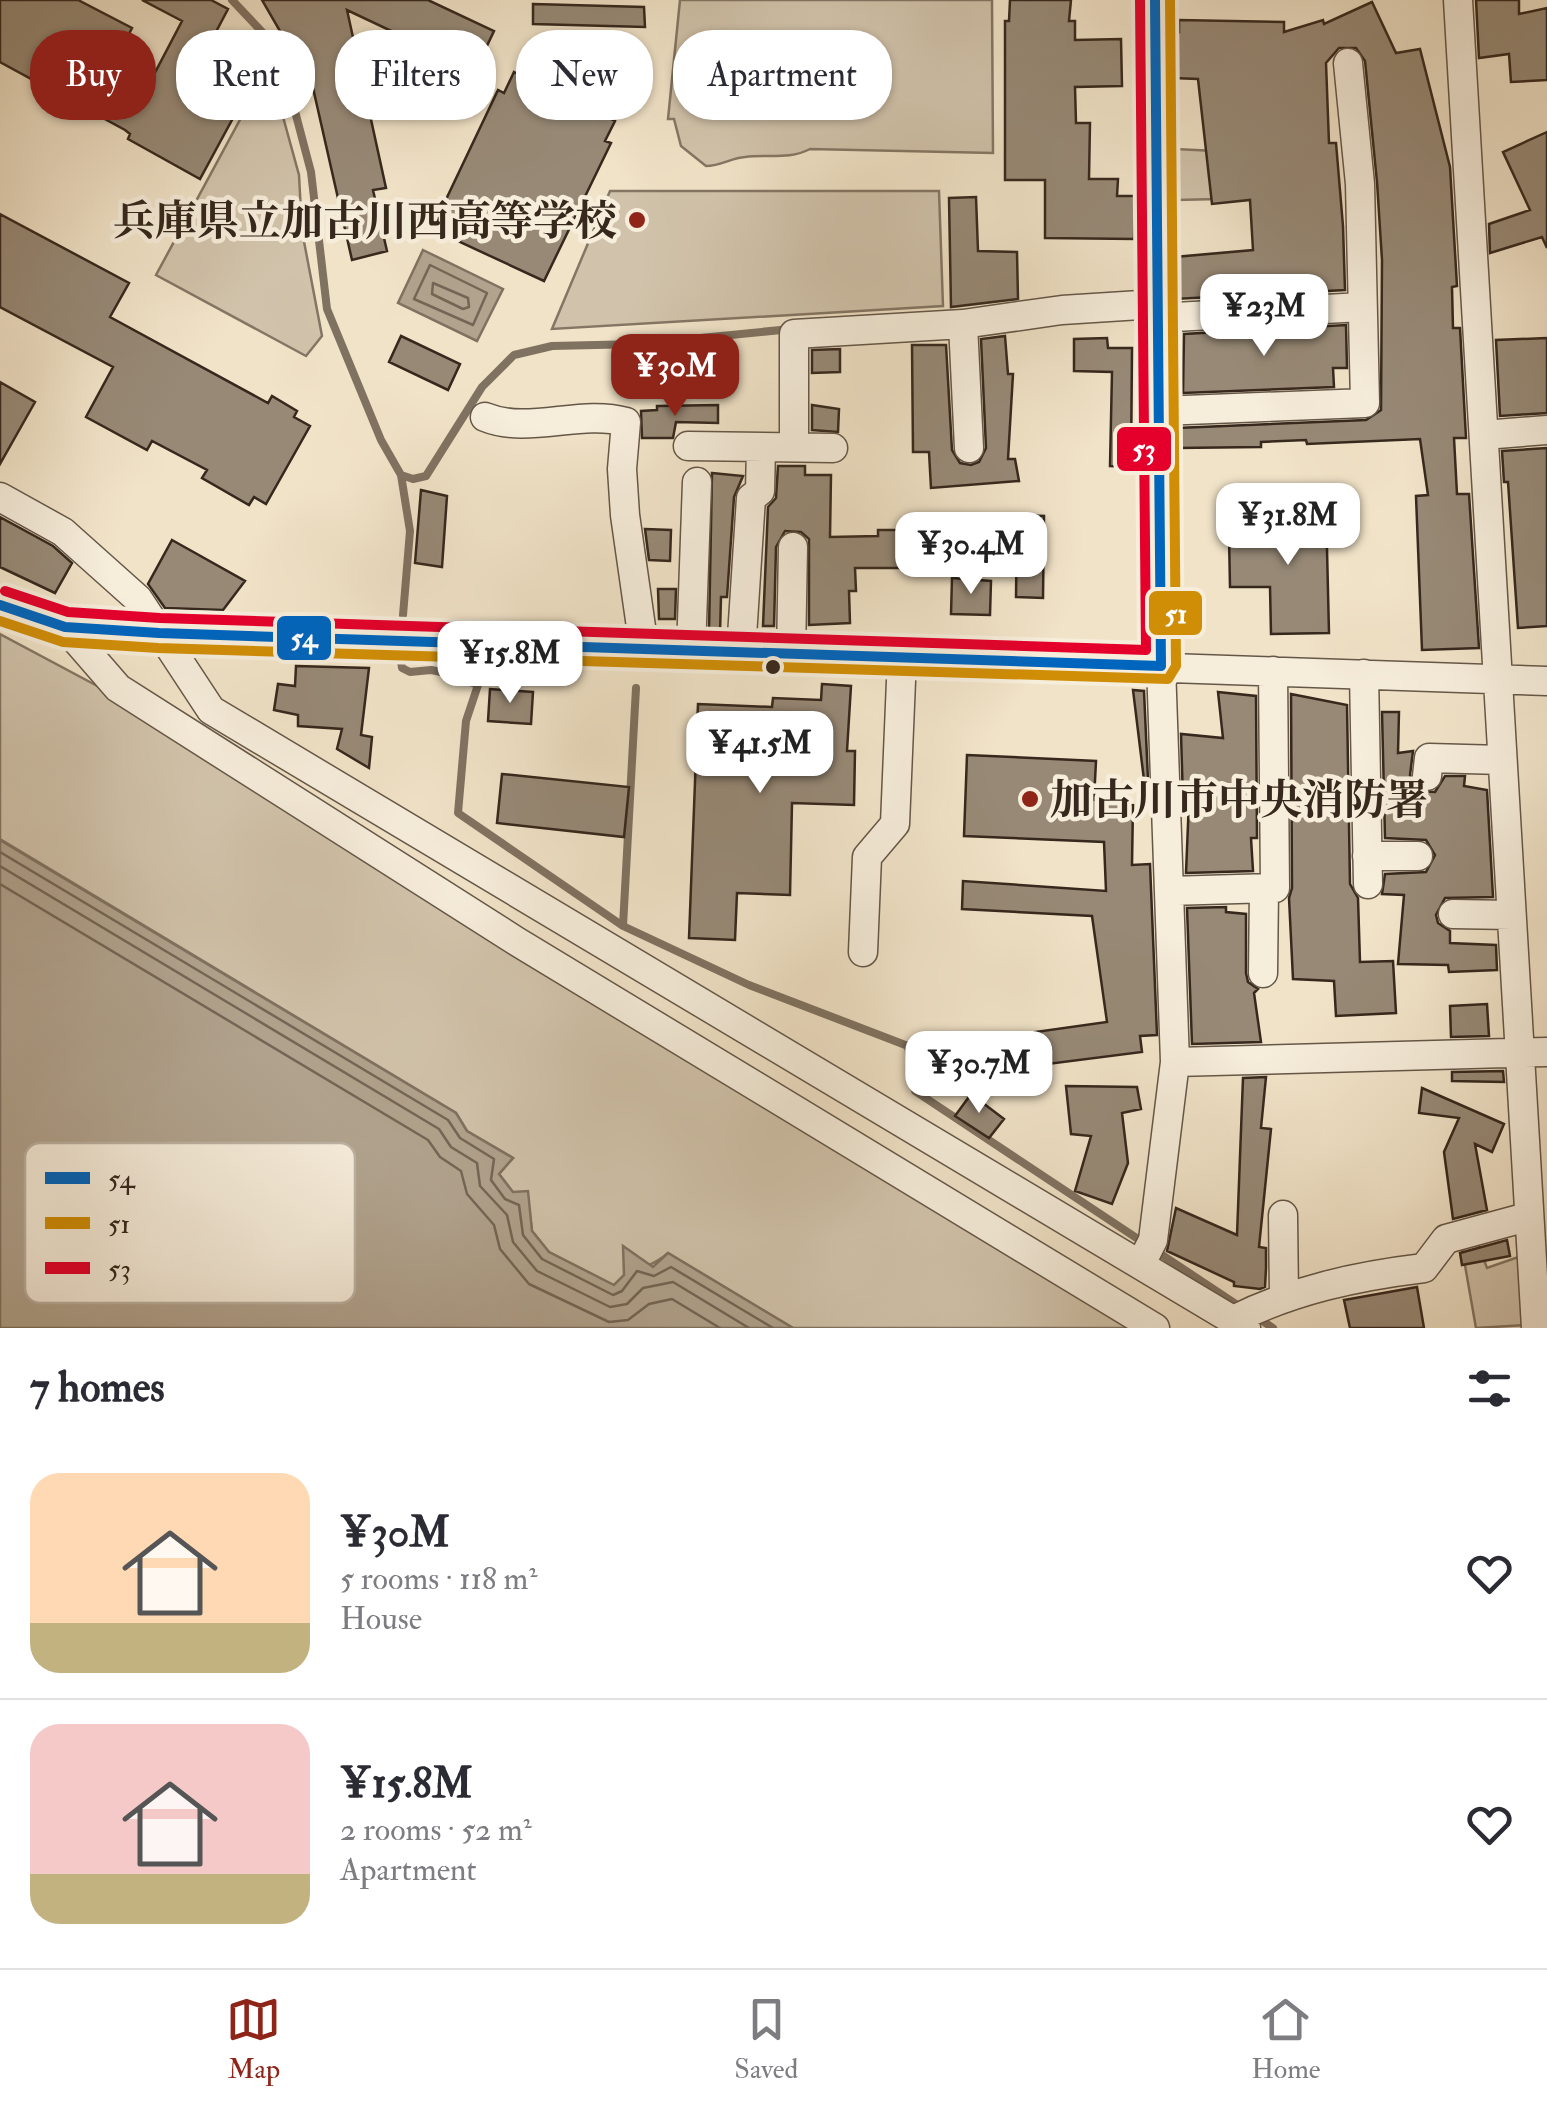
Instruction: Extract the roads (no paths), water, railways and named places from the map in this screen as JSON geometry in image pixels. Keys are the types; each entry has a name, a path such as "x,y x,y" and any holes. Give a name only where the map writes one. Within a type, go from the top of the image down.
{"street":[{"path":"1142,1262 1153,1240 1175,1062 1162,666 1156,0"},
{"path":"1458,0 1511,915 1533,1052 1540,1324"},
{"path":"1160,412 1366,403 1360,184 1348,63"},
{"path":"794,446 794,334 964,324 1062,310 1362,307"},
{"path":"964,324 969,448"},
{"path":"484,417 514,431 604,416 626,422 622,470 625,515 644,648"},
{"path":"1484,435 1547,430"},
{"path":"688,446 833,448"},
{"path":"741,652 751,498 760,491 760,448"},
{"path":"691,650 697,482"},
{"path":"0,497 63,532 138,600 212,710 1240,1324 1284,1297 1366,1275 1424,1268 1446,1239 1535,1224"},
{"path":"790,654 793,547"},
{"path":"0,605 66,627 159,633 1547,681"},
{"path":"66,627 118,688 516,941 1155,1328"},
{"path":"864,952 867,857 895,824 902,657"},
{"path":"1169,891 1275,888 1274,671"},
{"path":"1364,674 1368,870 1418,856"},
{"path":"1428,776 1429,758 1502,760"},
{"path":"1263,973 1264,889"},
{"path":"1454,914 1511,915"},
{"path":"1175,1062 1533,1052"},
{"path":"1284,1215 1284,1297"}],"water":[{"path":"423,250 503,289 477,341 398,303"},
{"path":"0,840 456,1113 467,1131 513,1158 499,1174 513,1192 528,1191 532,1231 549,1252 614,1285 624,1275 623,1246 653,1267 668,1253 793,1328 0,1328"}],"waterway":[{"path":"232,0 265,35 292,100 311,172 327,309 381,440 401,475 410,531 403,615"},
{"path":"401,475 413,479 426,476 482,387 514,355 552,346 639,344 791,329"},
{"path":"401,661 402,668 410,672 431,670 478,685 466,721 458,813 623,926"},
{"path":"636,688 623,926 749,985 908,1046 915,1091 1242,1308"},
{"path":"1258,1318 1273,1328"}],"place":[{"name":"兵庫県立加古川西高等学校","path":"637,220"},
{"name":"加古川市中央消防署","path":"1030,799"}]}
